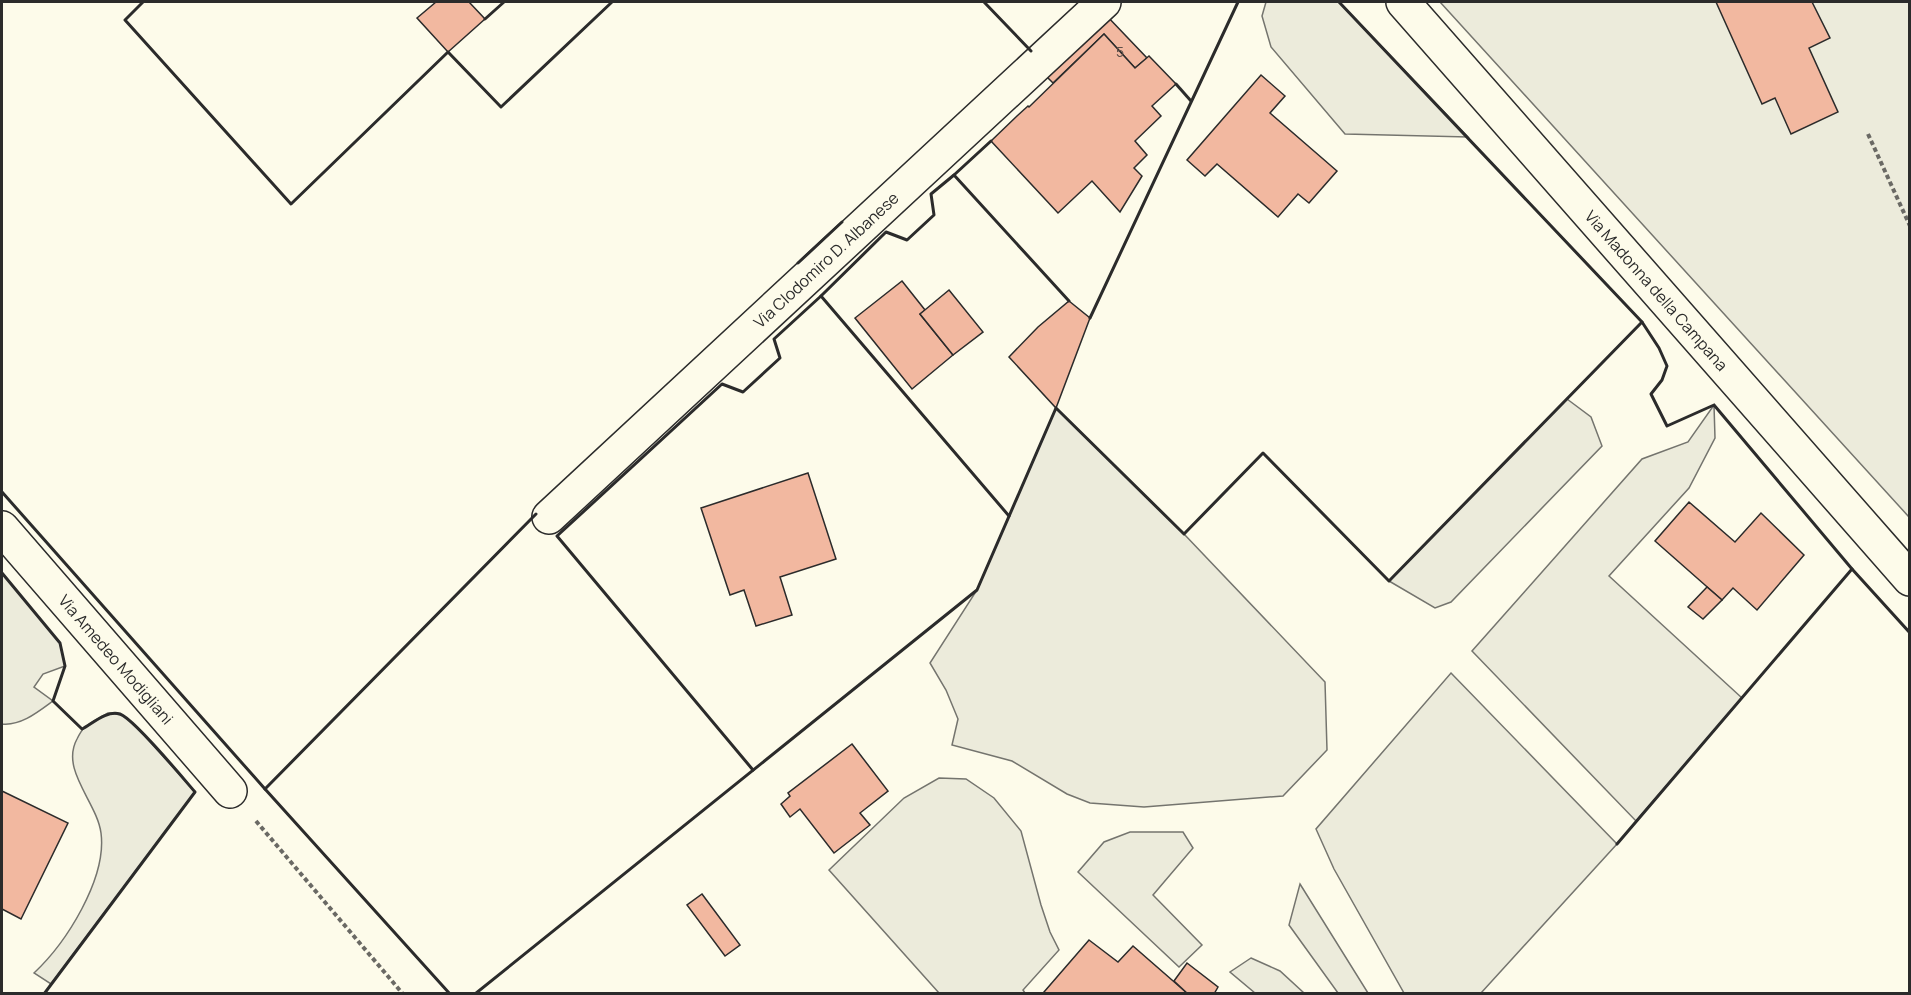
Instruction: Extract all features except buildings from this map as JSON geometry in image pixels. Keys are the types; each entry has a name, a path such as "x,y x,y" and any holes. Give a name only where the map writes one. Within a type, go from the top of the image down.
{"street":[{"name":"Via Clodomiro D. Albanese","path":"549,517 1104,2"},
{"name":"Via Madonna della Campana","path":"1403,2 1910,579"},
{"name":"Via Amedeo Modigliani","path":"2,528 230,791"}],"path":[{"path":"1868,134 1910,226"},
{"path":"230,791 403,993"}],"shaded area":[{"path":"1266,2 1339,2 1468,137 1345,134 1271,47 1262,16"},
{"path":"1440,2 1909,2 1909,517"},
{"path":"1567,399 1591,417 1602,446 1451,602 1435,608 1389,581"},
{"path":"1714,405 1715,438 1689,488 1609,576 1742,698 1636,821 1472,651 1642,459 1688,442"},
{"path":"1056,408 1184,534 1325,682 1327,750 1283,796 1144,807 1090,803 1067,794 1012,761 952,745 958,719 946,690 930,663 977,590"},
{"path":"2,573 60,643 65,666 43,674 34,687 53,701 29,717 9,724 2,724"},
{"path":"1451,673 1617,844 1481,993 1404,993 1334,869 1316,829"},
{"path":"108,713 122,715 136,726 195,792 51,984 34,973 59,945 82,909 98,870 101,851 98,821 76,774 73,751 84,728"},
{"path":"939,778 966,779 994,798 1021,831 1041,905 1059,950 1023,990 1025,993 939,993 829,870 904,798"},
{"path":"1130,832 1183,832 1193,848 1153,895 1202,945 1179,967 1078,872 1104,842"},
{"path":"1300,884 1368,993 1338,993 1289,925"},
{"path":"1251,958 1280,971 1304,993 1255,993 1230,972"}],"wall":[{"path":"143,2 125,20 291,204 448,52 501,107 612,2"},
{"path":"485,19 504,2"},
{"path":"984,2 1031,51"},
{"path":"1090,318 1238,2"},
{"path":"1339,2 1642,322 1659,348 1667,366 1662,380 1651,394 1667,426 1714,405 1852,569 1910,633"},
{"path":"1176,84 1191,101"},
{"path":"991,141 954,175 1069,301"},
{"path":"954,175 931,194 934,215 907,240 886,232 821,296 1009,516"},
{"path":"798,263 842,222"},
{"path":"753,770 557,536 722,384 743,392 780,358 774,339 821,296"},
{"path":"475,994 977,590 1056,408 1184,534 1263,453 1389,581 1642,322"},
{"path":"2,492 450,994"},
{"path":"265,789 536,514"},
{"path":"1617,844 1852,569"},
{"path":"2,573 60,643 65,666 53,701 82,729 110,714 120,714 127,718 195,792 44,994"}]}
